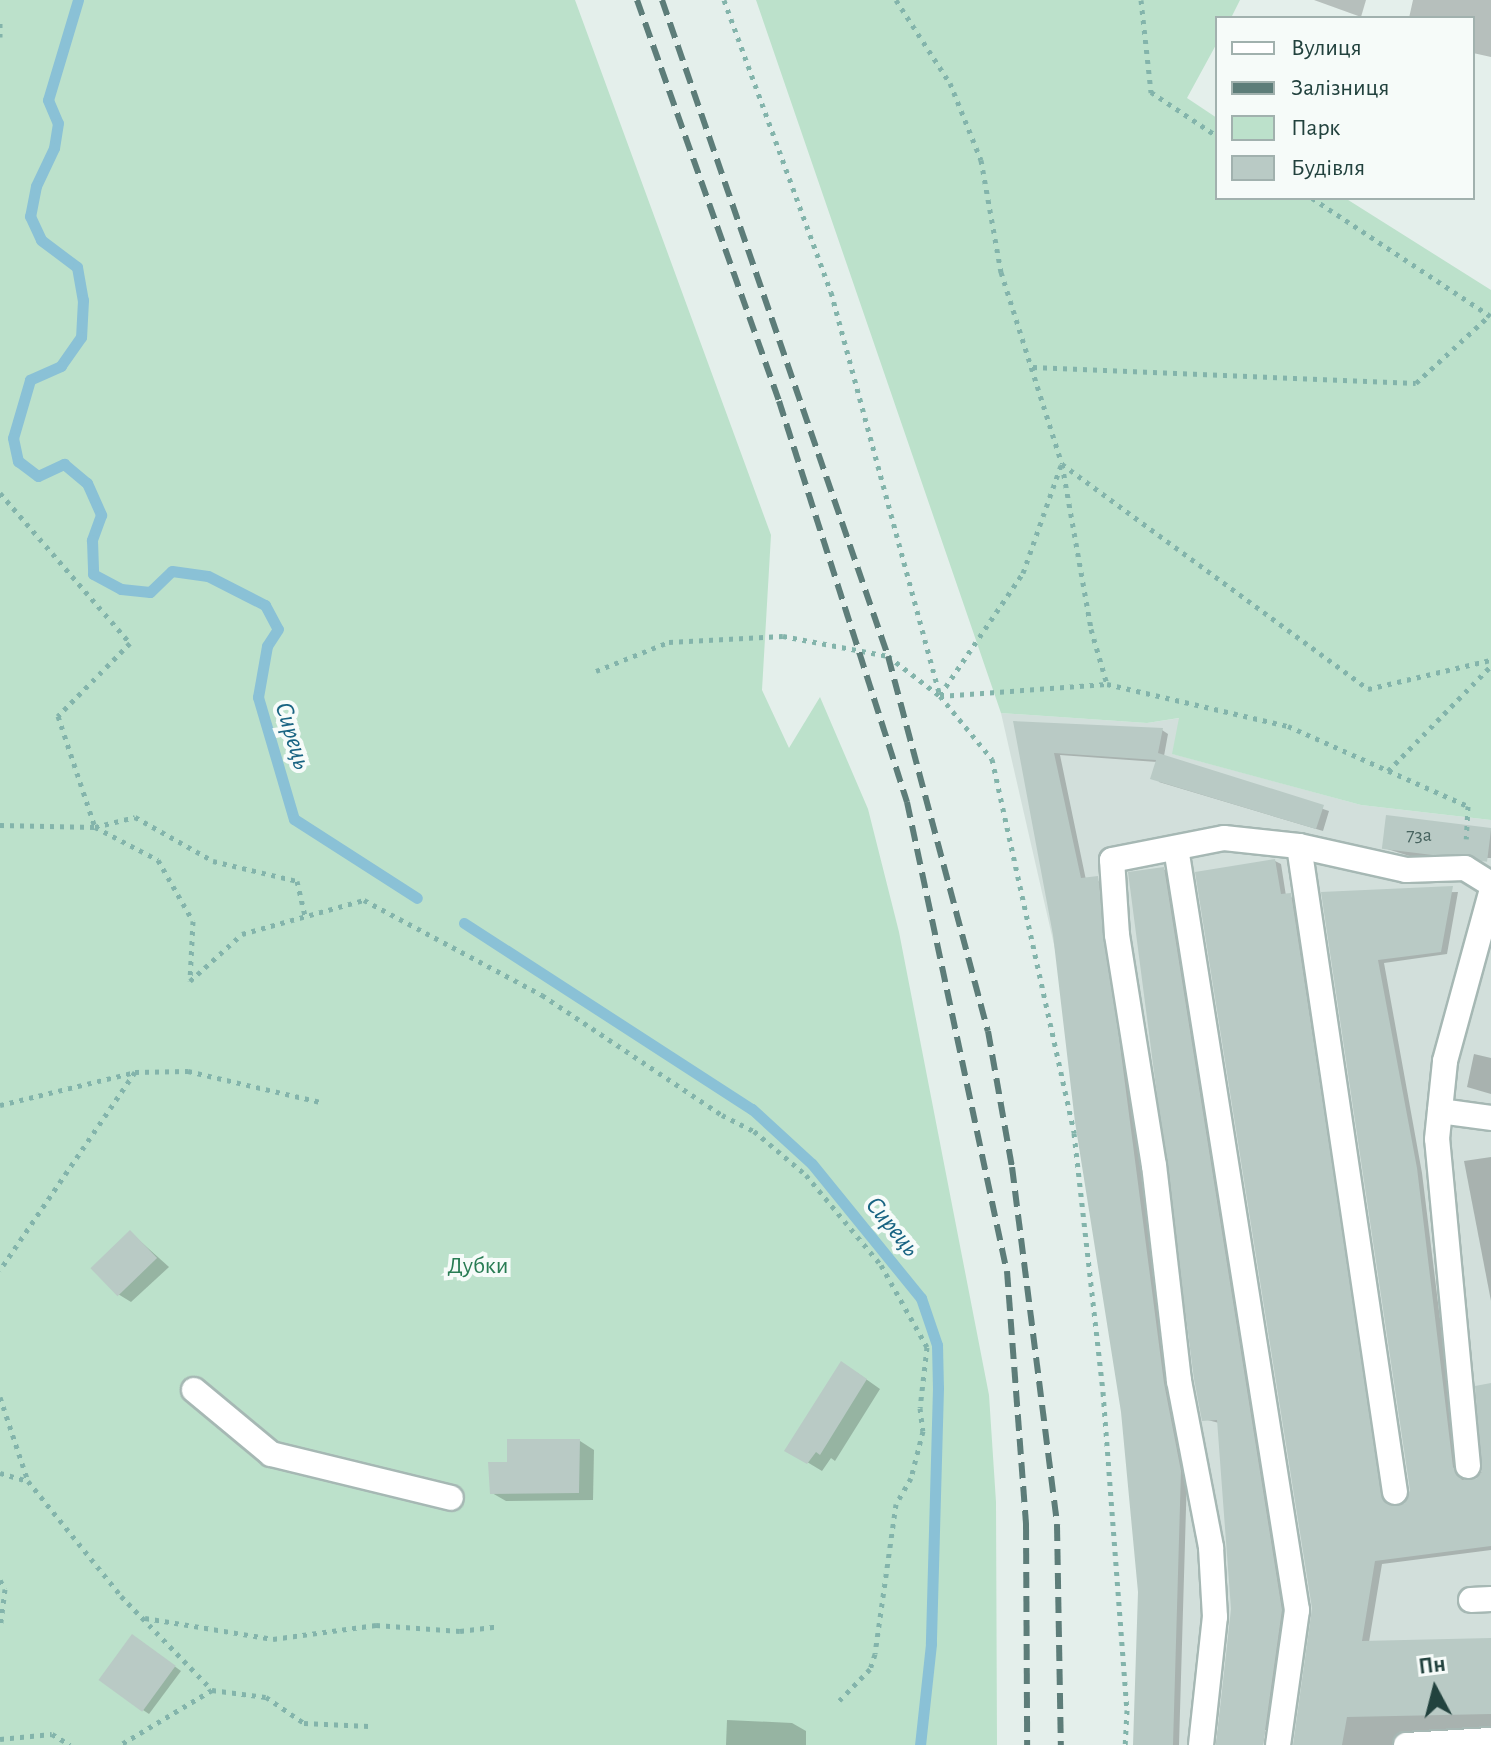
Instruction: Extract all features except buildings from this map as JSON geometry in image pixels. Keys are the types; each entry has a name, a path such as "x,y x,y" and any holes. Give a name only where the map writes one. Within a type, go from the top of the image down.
{"lane":[{"path":"1201,1745 1215,1617 1211,1547 1179,1381 1154,1166 1117,935 1112,860 1224,838 1299,846 1406,870 1465,868 1491,884"},
{"path":"1299,846 1395,1492"},
{"path":"1176,848 1297,1610 1278,1745"},
{"path":"1468,1466 1437,1139 1445,1061 1491,893"},
{"path":"1440,1111 1491,1118"},
{"path":"194,1390 271,1454 451,1498"},
{"path":"1406,1745 1491,1740"}],"path":[{"path":"724,0 831,292 940,696"},
{"path":"896,0 950,83 981,160 1001,272 1062,464 1091,629 1107,684"},
{"path":"1141,0 1151,92 1215,135"},
{"path":"0,23 0,37"},
{"path":"1032,367 1416,383 1490,316 1315,200"},
{"path":"940,696 1023,573 1062,464"},
{"path":"1062,464 1368,689 1491,663"},
{"path":"0,493 130,643 58,716 95,827 158,860 193,921 190,981 242,934 364,900 542,995 722,1115 754,1131 806,1175 881,1265 927,1347 920,1408 923,1431 911,1478 896,1504 875,1654 870,1669 836,1704"},
{"path":"596,671 669,642 783,636 888,656 940,696 992,759 1074,1133 1103,1392 1127,1710 1125,1745"},
{"path":"1388,771 1491,663"},
{"path":"940,696 1107,684 1288,726 1468,806 1465,868"},
{"path":"0,825 95,827 135,817 213,861 297,881 305,916"},
{"path":"0,1105 135,1072 188,1071 320,1102"},
{"path":"0,1270 135,1072"},
{"path":"0,1397 28,1481 121,1596 212,1690"},
{"path":"0,1473 28,1481"},
{"path":"0,1580 5,1589 0,1628"},
{"path":"144,1618 273,1639 376,1625 460,1631 499,1626"},
{"path":"120,1745 212,1690 266,1697 304,1723 369,1726"},
{"path":"0,1739 52,1734 70,1745"}],"shaded area":[{"path":"1001,713 1147,723 1180,718 1173,754 1361,805 1491,820 1491,1745 1151,1745 1119,1229"}],"green space":[{"name":"Дубки","path":"0,0 575,0 771,535 762,690 789,748 820,697 868,809 899,932 989,1395 996,1502 997,1745 0,1745"},
{"path":"756,0 1240,0 1232,16 1215,16 1215,47 1187,98 1215,117 1215,200 1348,200 1491,290 1491,820 1361,805 1172,754 1179,718 1147,723 1001,713"}],"waterway":[{"name":"Сирець","path":"78,0 48,100 58,123 54,148 36,186 30,216 41,240 77,267 83,300 81,337 61,366 30,380 13,438 18,461 38,476 64,464 87,483 101,515 92,540 93,574 121,589 150,592 172,571 208,576 265,605 278,629 267,646 258,697 294,819 417,898"},
{"name":"Сирець","path":"464,923 752,1109 812,1164 921,1298 937,1345 938,1388 931,1644 920,1745"}],"railway":[{"path":"637,0 779,401 907,802 1007,1271 1026,1524 1027,1745"},
{"path":"662,0 888,656 988,1031 1012,1167 1057,1525 1061,1745"}]}
